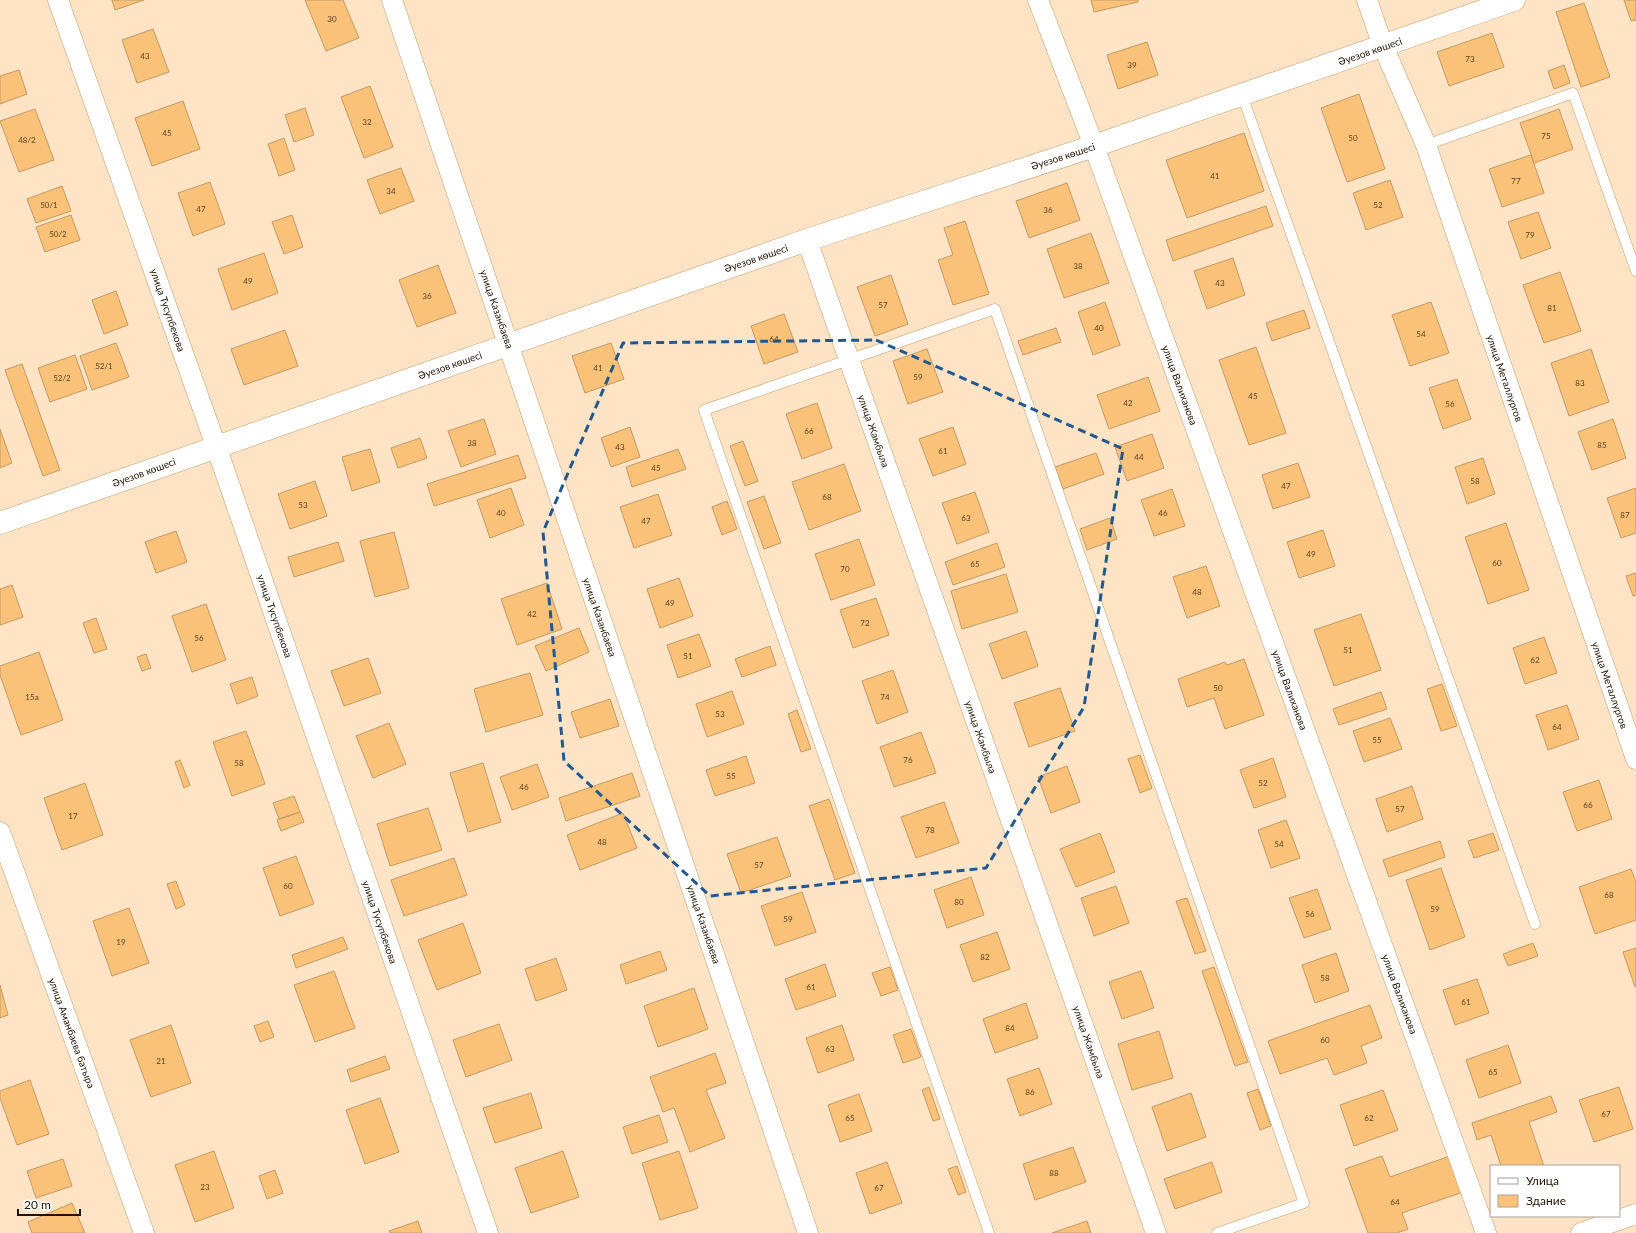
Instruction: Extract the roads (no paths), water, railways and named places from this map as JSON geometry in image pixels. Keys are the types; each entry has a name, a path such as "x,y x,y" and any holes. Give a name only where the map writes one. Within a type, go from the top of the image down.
{"main road":[{"name":"Әуезов көшесі","path":"0,523 807,240 1094,146 1514,0"}],"street":[{"name":"улица Тусупбекова","path":"58,0 216,446 488,1233"},
{"name":"улица Казанбаева","path":"392,0 808,1233"},
{"name":"улица Валиханова","path":"1038,0 1094,146 1486,1233"},
{"name":"улица Металлургов","path":"1367,0 1383,46 1426,145 1636,759"},
{"name":"улица Жамбыла","path":"807,240 1156,1233"},
{"name":"улица Аманбаева батыра","path":"0,832 144,1233"},
{"path":"1581,1233 1636,1214"}],"lane":[{"path":"1426,145 1573,93 1636,271"},
{"path":"1242,95 1535,924"},
{"path":"989,1233 704,410 995,309 1304,1203 1217,1233"}]}
